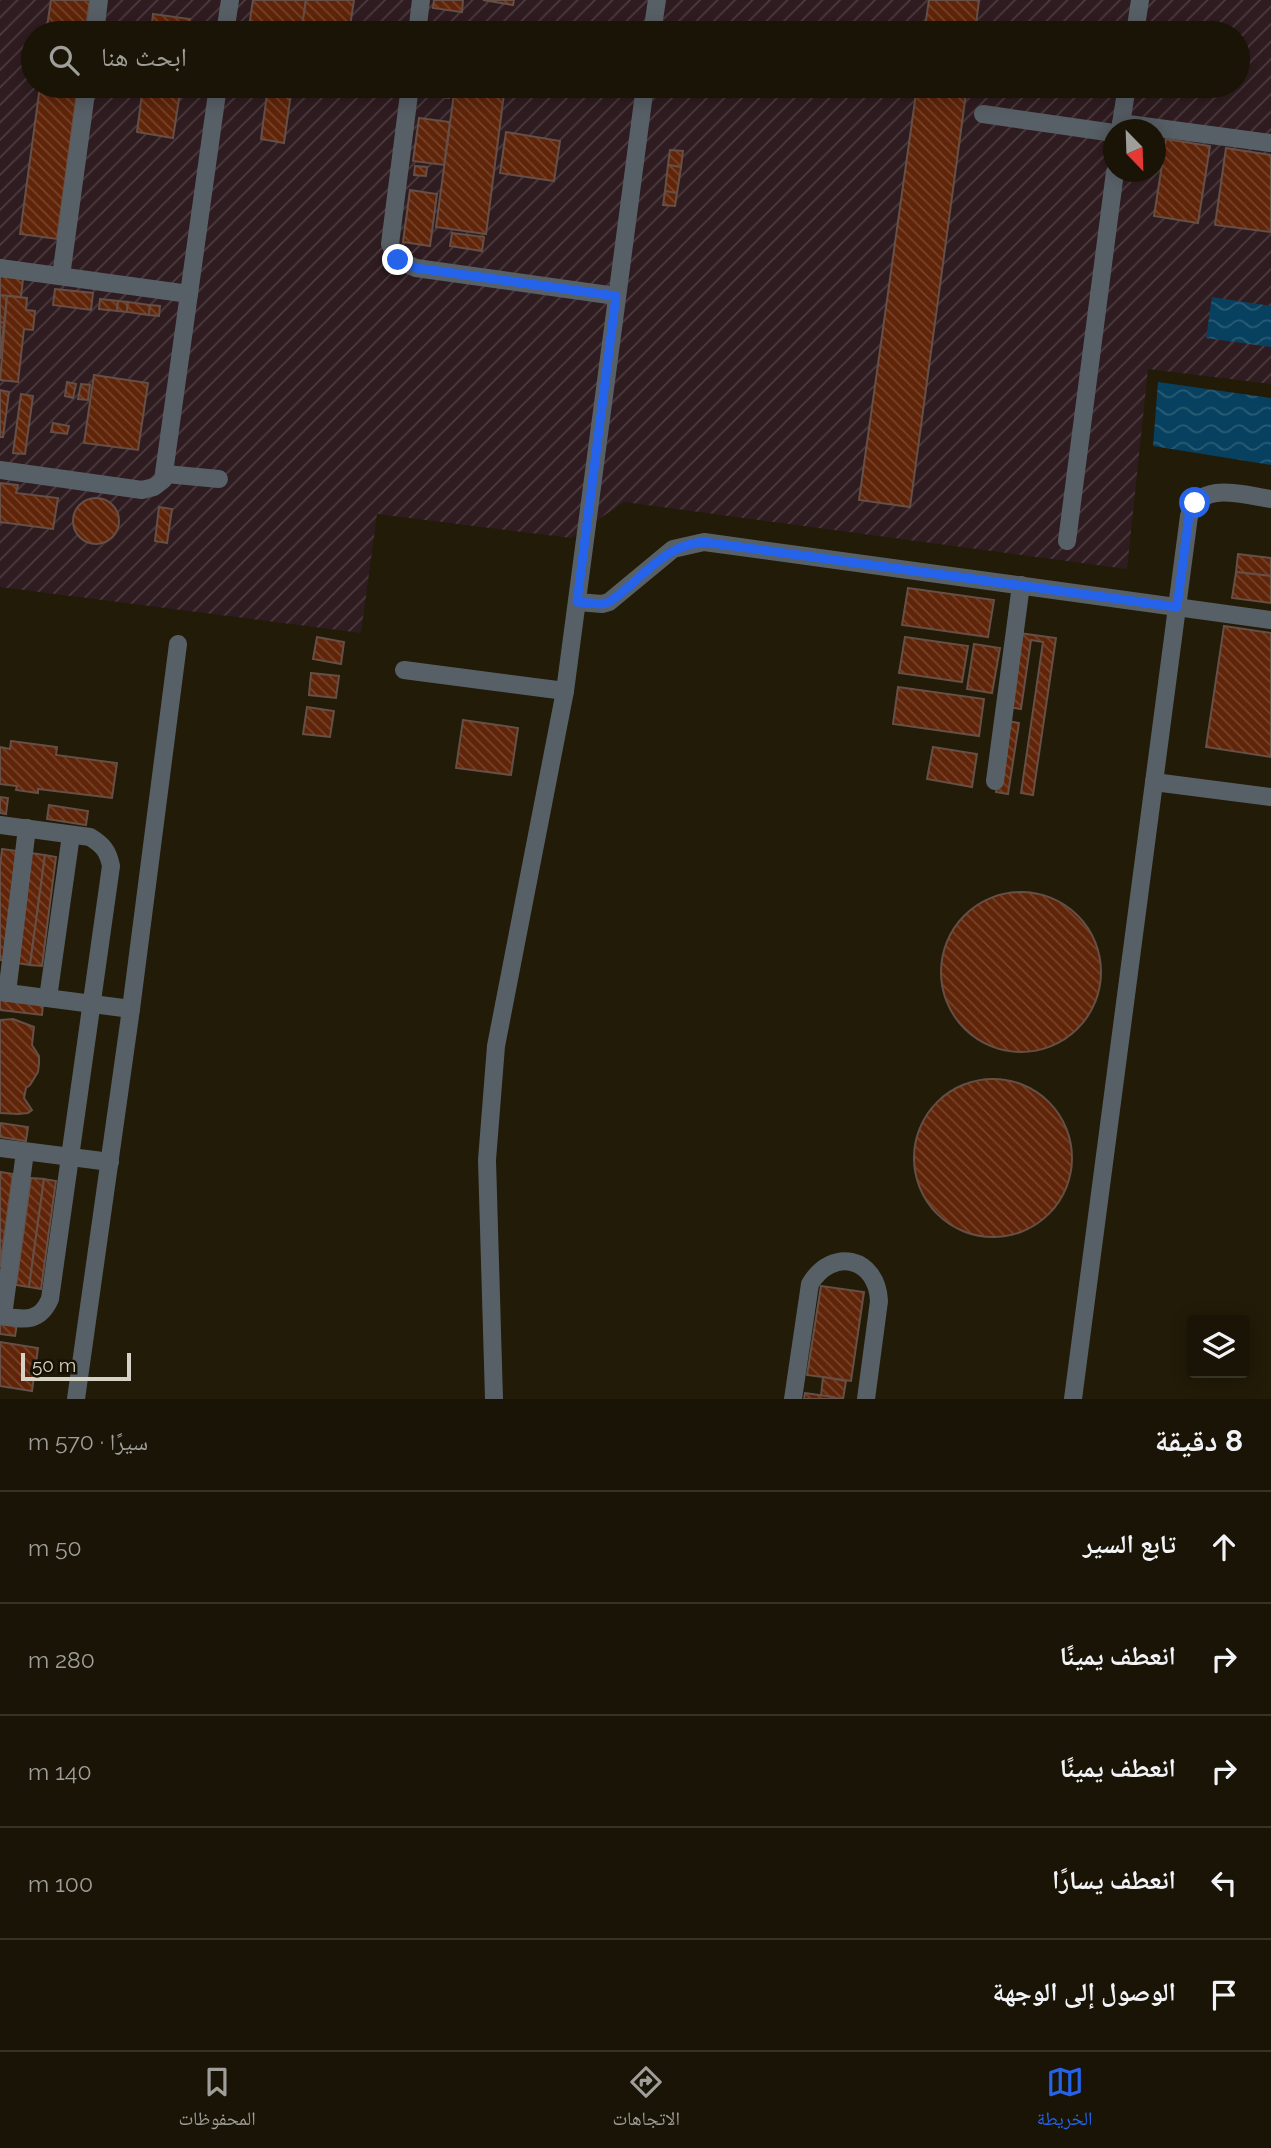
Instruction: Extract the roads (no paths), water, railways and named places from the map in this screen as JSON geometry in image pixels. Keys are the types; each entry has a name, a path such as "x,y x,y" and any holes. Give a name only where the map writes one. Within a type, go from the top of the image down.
{"street":[{"path":"96,21 99,0"},
{"path":"227,21 230,0"},
{"path":"418,21 421,0"},
{"path":"654,21 657,0"},
{"path":"1137,21 1140,0"},
{"path":"61,276 85,98"},
{"path":"0,470 142,489 159,484 166,474 216,98"},
{"path":"408,98 390,244 398,260 416,268 616,296"},
{"path":"494,1399 487,1198 493,1072 501,1009 565,691 643,98"},
{"path":"1120,119 1124,98"},
{"path":"983,114 1103,127"},
{"path":"1166,133 1271,143"},
{"path":"1067,541 1114,182"},
{"path":"0,268 189,294"},
{"path":"166,474 219,479"},
{"path":"1073,1399 1189,516 1195,503 1214,492 1271,499"},
{"path":"577,602 609,602 673,549 693,542 704,542 1271,620"},
{"path":"995,781 1021,585"},
{"path":"76,1399 131,1009 178,644"},
{"path":"404,670 565,691"},
{"path":"1154,782 1271,797"},
{"path":"0,825 90,838 108,852 111,866 50,1299 45,1310 36,1317 25,1319 1,1316 24,1152"},
{"path":"27,828 4,992 131,1009"},
{"path":"48,998 71,835"},
{"path":"0,1148 110,1162"},
{"path":"793,1399 810,1284 824,1267 846,1261 867,1270 878,1290 879,1301 866,1399"}],"water":[{"path":"1212,297 1271,306 1271,347 1206,338"},
{"path":"1158,382 1271,398 1271,465 1153,446"}]}
